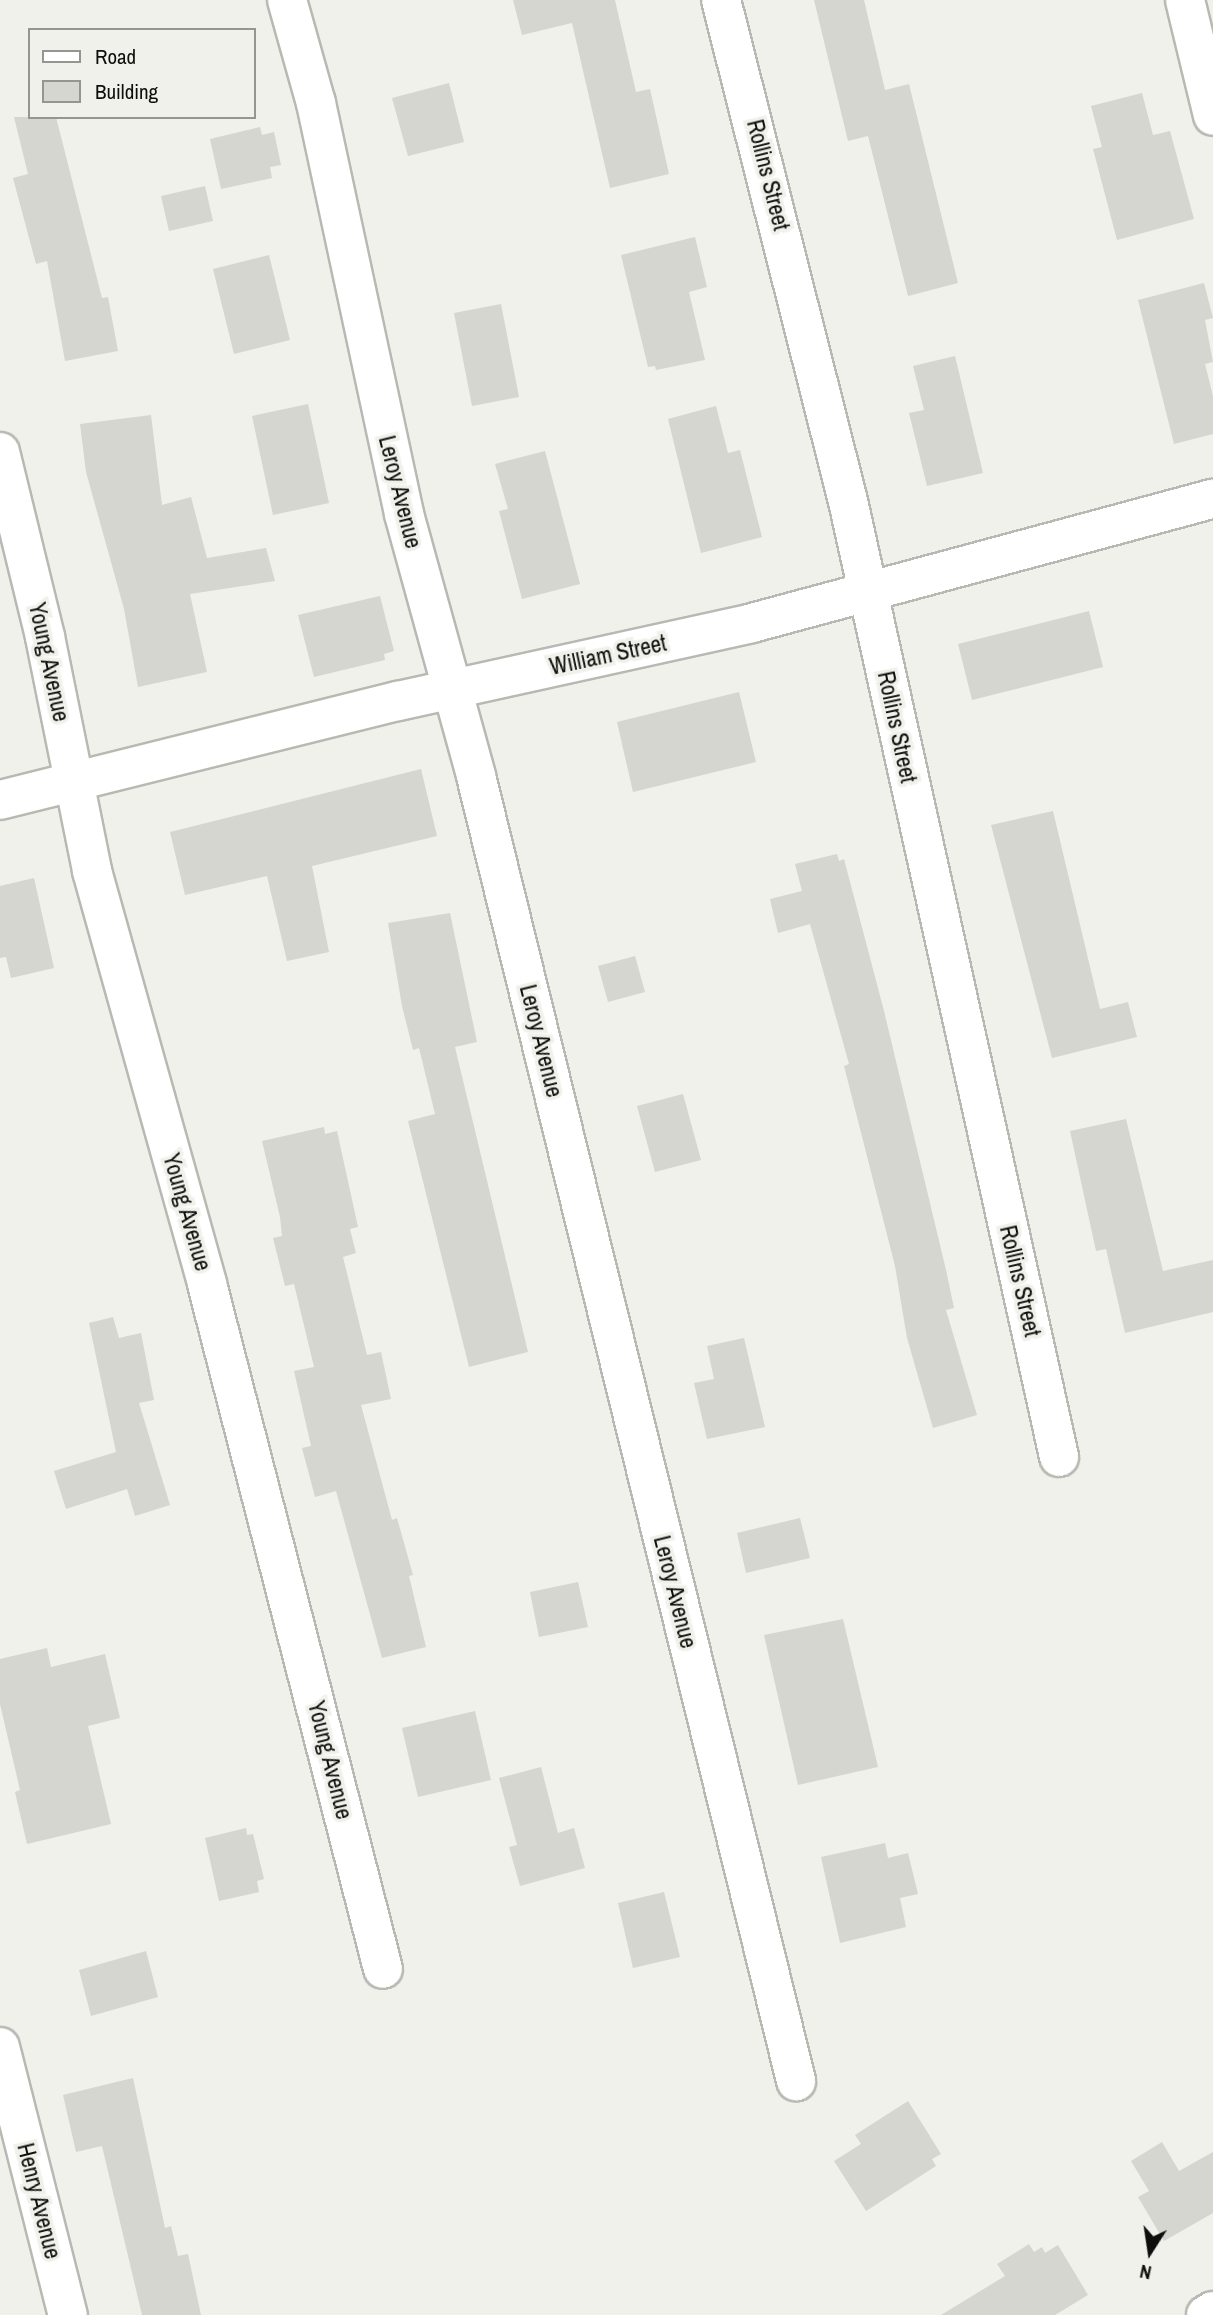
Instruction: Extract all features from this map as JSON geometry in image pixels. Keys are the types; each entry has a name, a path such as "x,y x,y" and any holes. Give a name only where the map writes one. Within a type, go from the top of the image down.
{"street":[{"name":"Leroy Avenue","path":"287,0 316,103 404,514 452,689 796,2081"},
{"name":"Rollins Street","path":"721,0 768,171 867,590 1059,1457"},
{"path":"1185,0 1213,116"},
{"name":"Young Avenue","path":"0,452 92,871 214,1310 383,1969"},
{"name":"William Street","path":"0,800 452,689 752,623 1213,499"},
{"name":"Henry Avenue","path":"0,2047 68,2315"},
{"path":"1206,2315 1213,2311"}],"building":[{"path":"513,0 615,0 636,92 650,89 669,174 610,188 572,23 522,35"},
{"path":"814,0 864,0 885,90 909,84 958,283 908,296 868,136 848,141"},
{"path":"449,83 464,142 408,156 392,98"},
{"path":"1142,93 1153,135 1170,131 1194,219 1117,240 1093,149 1102,147 1091,106"},
{"path":"14,117 57,119 102,298 108,297 118,351 65,361 47,261 36,264 13,178 28,174"},
{"path":"260,127 262,135 274,132 281,165 270,167 272,178 221,189 210,139"},
{"path":"205,186 213,221 169,231 161,196"},
{"path":"695,237 707,287 689,292 705,360 656,370 655,366 648,367 621,255"},
{"path":"269,255 290,340 234,354 213,269"},
{"path":"1204,283 1213,318 1205,320 1213,362 1205,364 1213,396 1213,434 1174,444 1138,300"},
{"path":"501,304 519,397 472,406 454,313"},
{"path":"955,356 983,473 927,486 909,413 924,410 913,366"},
{"path":"308,404 329,503 273,515 252,416"},
{"path":"716,406 728,453 740,450 762,537 701,553 668,419"},
{"path":"151,415 162,505 191,497 207,558 266,548 275,581 190,594 207,672 138,687 124,609 86,472 80,424"},
{"path":"545,451 580,584 522,599 499,511 508,509 495,464"},
{"path":"380,596 394,651 384,654 385,660 314,677 298,615"},
{"path":"1089,611 1103,667 972,700 958,644"},
{"path":"739,692 756,762 633,792 617,722"},
{"path":"421,769 437,836 312,866 329,952 287,961 267,876 185,895 170,832"},
{"path":"1053,811 1100,1009 1128,1002 1137,1037 1052,1058 991,825"},
{"path":"837,854 839,861 844,859 884,1011 954,1308 946,1310 977,1415 933,1428 907,1338 895,1266 844,1066 849,1064 810,924 778,933 770,899 802,891 795,864"},
{"path":"34,878 54,968 11,978 6,957 0,958 0,886"},
{"path":"450,913 477,1042 455,1047 528,1352 469,1367 408,1121 435,1114 419,1048 413,1050 402,1006 388,923"},
{"path":"635,956 645,992 608,1002 598,966"},
{"path":"683,1094 701,1160 655,1172 637,1106"},
{"path":"1126,1119 1163,1271 1213,1260 1213,1312 1125,1333 1106,1249 1096,1251 1070,1131"},
{"path":"324,1127 325,1134 337,1131 358,1227 350,1229 356,1253 343,1257 367,1355 381,1352 391,1399 361,1405 392,1520 397,1518 413,1575 409,1576 426,1647 382,1658 336,1491 315,1497 302,1448 311,1446 294,1371 314,1367 294,1284 285,1286 273,1238 282,1236 280,1217 262,1141"},
{"path":"113,1317 119,1338 141,1333 154,1400 139,1403 170,1505 135,1516 127,1489 66,1509 54,1471 116,1452 89,1323"},
{"path":"744,1338 765,1427 707,1439 694,1383 714,1379 707,1346"},
{"path":"800,1518 810,1558 746,1573 737,1533"},
{"path":"578,1582 588,1627 539,1637 530,1592"},
{"path":"843,1619 878,1767 798,1785 764,1635"},
{"path":"47,1648 51,1667 105,1654 120,1718 88,1726 111,1824 27,1844 15,1792 20,1790 0,1704 0,1659"},
{"path":"475,1711 491,1780 418,1797 402,1728"},
{"path":"541,1767 558,1833 574,1828 585,1868 520,1886 509,1847 517,1845 499,1778"},
{"path":"246,1828 247,1835 253,1834 264,1879 257,1881 259,1892 219,1901 205,1838"},
{"path":"885,1843 888,1858 908,1853 918,1894 900,1898 906,1927 840,1943 821,1857"},
{"path":"664,1892 680,1957 633,1968 618,1903"},
{"path":"146,1951 158,1997 91,2016 79,1970"},
{"path":"133,2078 165,2228 171,2226 178,2256 188,2254 201,2315 142,2315 102,2146 76,2152 63,2095"},
{"path":"908,2101 941,2154 932,2159 936,2166 866,2211 834,2161 861,2144 855,2135"},
{"path":"1162,2142 1179,2171 1213,2152 1213,2213 1164,2241 1138,2197 1149,2191 1131,2161"},
{"path":"1029,2244 1034,2252 1042,2247 1045,2253 1058,2245 1088,2295 1055,2315 941,2315 1005,2276 997,2264"}]}
